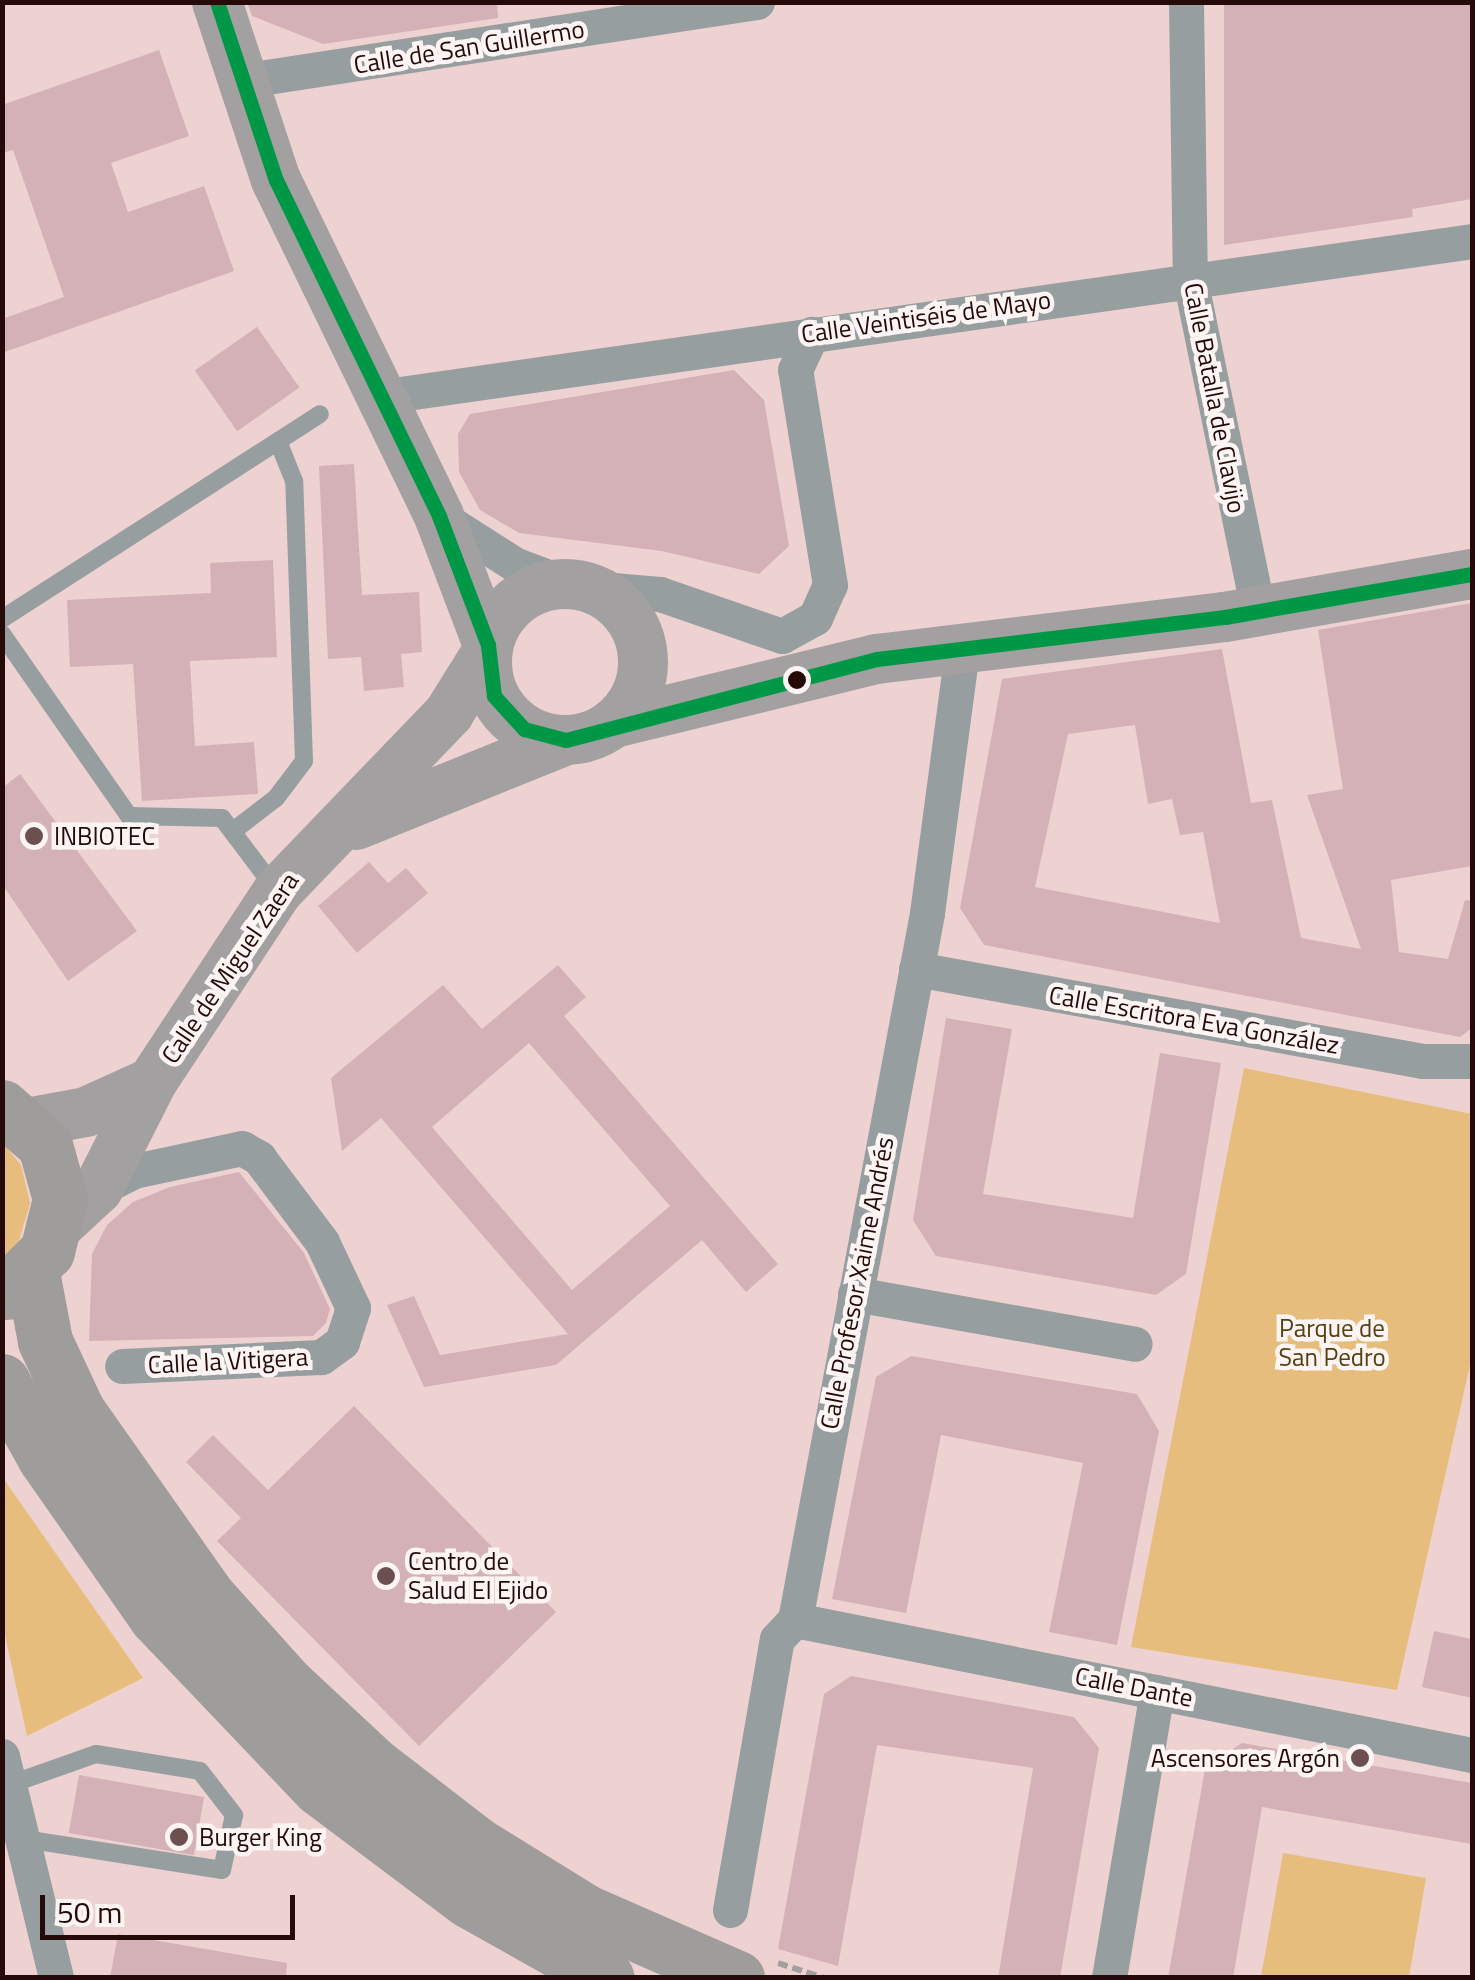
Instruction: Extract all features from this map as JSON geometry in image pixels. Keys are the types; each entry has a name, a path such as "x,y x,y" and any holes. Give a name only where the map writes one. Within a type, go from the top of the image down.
{"main road":[{"path":"14,1115 56,1171 30,1264 45,1342 78,1410 195,1580 286,1683 374,1765 478,1845 586,1912 752,1968"},
{"path":"2,1381 45,1458 156,1616 306,1774 468,1900 606,1978"}],"street":[{"path":"217,2 240,81 276,180 439,516 488,649 494,696 506,714 524,729 566,740 614,723 829,668 1258,611 1472,574"},
{"name":"Calle de San Guillermo","path":"240,81 758,2"},
{"name":"Calle Batalla de Clavijo","path":"1186,2 1190,279 1258,611"},
{"name":"Calle Veintiséis de Mayo","path":"379,397 1472,241"},
{"path":"488,649 523,596 578,586 660,594 782,636 815,618 830,584 795,370 812,334"},
{"path":"439,516 516,566 578,586 628,615 639,636 640,684 614,723"},
{"name":"Calle de Miguel Zaera","path":"30,1264 98,1190 147,1097 294,873 449,713 488,649"},
{"name":"Calle Profesor Xaime Andrés","path":"730,1910 777,1640 794,1620 916,969 962,649"},
{"name":"Calle de Miguel Zaera","path":"294,873 430,790 566,740"},
{"name":"Calle Escritora Eva González","path":"916,969 1423,1061 1472,1060"},
{"path":"147,1097 146,1133 162,1150 190,1156"},
{"name":"Calle de Miguel Zaera","path":"14,1115 71,1118 147,1097"},
{"name":"Calle la Vitigera","path":"98,1190 222,1147 259,1158 322,1242 354,1308 342,1342 321,1356 122,1366"},
{"path":"855,1294 1135,1344"},
{"name":"Calle Dante","path":"794,1620 1472,1754"},
{"path":"1109,1978 1157,1692"},
{"path":"5,1776 25,1840 56,1978"}],"lane":[{"path":"2,618 320,414"},
{"path":"232,831 276,798 304,762 294,481 278,441"},
{"path":"2,634 129,816 222,818 232,831 294,873"},
{"path":"5,1776 96,1754 200,1772 234,1815 222,1870 25,1840"}],"path":[{"path":"752,1968 824,1978"}],"green space":[{"name":"Parque de San Pedro","path":"1244,1068 1472,1114 1472,1356 1397,1690 1131,1647"},
{"path":"3,1143 21,1165 30,1203 19,1241 3,1259"},
{"path":"3,1478 143,1678 27,1736 3,1626"},
{"path":"1283,1853 1426,1878 1409,1977 1261,1977"}],"building":[{"path":"247,2 497,2 498,18 323,44 252,16"},
{"path":"1224,2 1472,2 1472,199 1412,209 1413,217 1224,245"},
{"path":"159,50 189,136 111,163 128,212 204,186 234,271 2,353 2,319 64,297 13,150 2,153 2,105"},
{"path":"257,327 299,388 237,431 195,371"},
{"path":"734,370 764,400 789,546 759,574 662,551 519,533 480,510 459,472 458,434 470,414"},
{"path":"354,464 362,595 419,592 422,652 401,654 404,687 364,691 361,657 328,659 319,466"},
{"path":"273,560 277,657 190,661 195,746 254,742 258,794 142,801 133,664 70,667 67,600 211,593 210,563"},
{"path":"1472,603 1472,866 1391,880 1399,952 1448,959 1465,900 1472,901 1472,1028 1460,1037 984,945 960,908 1002,679 1222,649 1251,803 1272,800 1301,938 1361,949 1307,795 1343,789 1318,630","holes":["1135,725 1148,804 1172,799 1180,835 1203,832 1220,923 1035,887 1068,734"]},
{"name":"INBIOTEC","path":"20,774 137,931 68,981 2,884 2,788"},
{"path":"369,862 388,883 406,868 428,893 357,953 318,906"},
{"path":"558,965 586,997 564,1016 778,1264 746,1292 702,1240 556,1365 424,1387 387,1305 414,1296 440,1355 568,1334 381,1118 342,1151 331,1078 443,985 482,1029","holes":["529,1043 670,1206 572,1290 432,1127"]},
{"path":"946,1018 1012,1029 983,1194 1133,1218 1160,1053 1221,1063 1186,1274 1156,1295 936,1256 913,1220"},
{"path":"239,1172 304,1253 330,1309 326,1323 313,1336 89,1341 92,1254 107,1225 133,1202 170,1187"},
{"path":"911,1356 1137,1394 1159,1431 1117,1645 1049,1632 1083,1463 941,1435 906,1613 832,1599 876,1377"},
{"name":"Centro de Salud El Ejido","path":"354,1406 556,1612 419,1746 217,1541 241,1518 186,1462 213,1435 268,1490"},
{"path":"1434,1631 1472,1639 1472,1698 1422,1687"},
{"path":"851,1676 1074,1717 1099,1748 1060,1978 998,1978 1033,1768 877,1745 838,1966 778,1949 824,1694"},
{"path":"1242,1743 1472,1783 1472,1844 1262,1807 1233,1978 1168,1978 1205,1769"},
{"path":"79,1775 204,1797 194,1855 69,1833"},
{"path":"118,1934 287,1963 286,1978 110,1978"}],"transit line":[{"path":"217,2 276,180 439,516 488,645 494,696 524,729 566,740 877,659 1225,617 1472,574"}],"place":[{"name":"INBIOTEC","path":"34,836"},
{"name":"Centro de Salud El Ejido","path":"386,1576"},
{"name":"Ascensores Argón","path":"1360,1758"},
{"name":"Burger King","path":"179,1837"}]}
